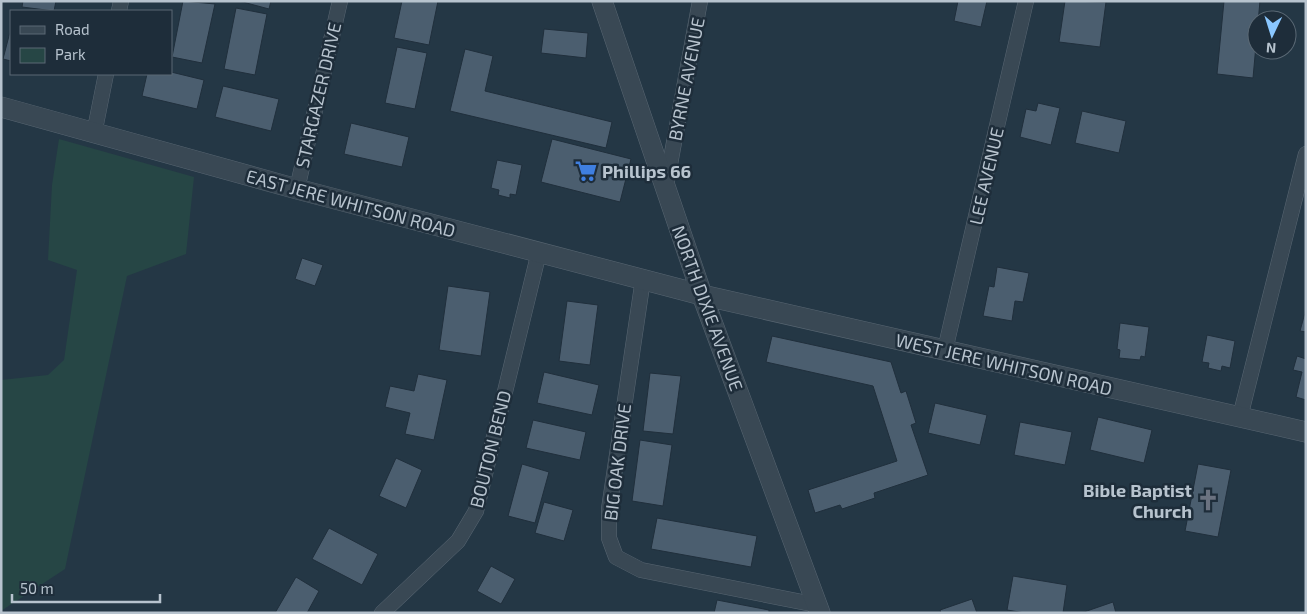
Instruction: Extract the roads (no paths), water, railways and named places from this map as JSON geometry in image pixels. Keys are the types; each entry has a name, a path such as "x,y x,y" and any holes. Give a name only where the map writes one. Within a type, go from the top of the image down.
{"street":[{"name":"STARGAZER DRIVE","path":"297,189 340,1"},
{"name":"NORTH DIXIE AVENUE","path":"602,1 702,295 818,609"},
{"name":"BYRNE AVENUE","path":"666,186 700,1"},
{"name":"LEE AVENUE","path":"945,350 1026,1"},
{"path":"94,134 106,75"},
{"name":"EAST JERE WHITSON ROAD","path":"1,107 297,189 702,295"},
{"path":"1240,417 1306,154"},
{"name":"BOUTON BEND","path":"382,613 458,540 476,511 539,252"},
{"name":"BIG OAK DRIVE","path":"643,279 609,509 609,538 616,557 641,570 818,609"},
{"name":"WEST JERE WHITSON ROAD","path":"702,295 1306,432"}],"place":[{"name":"Phillips 66","path":"586,171"},
{"name":"Bible Baptist Church","path":"1208,500"}]}
